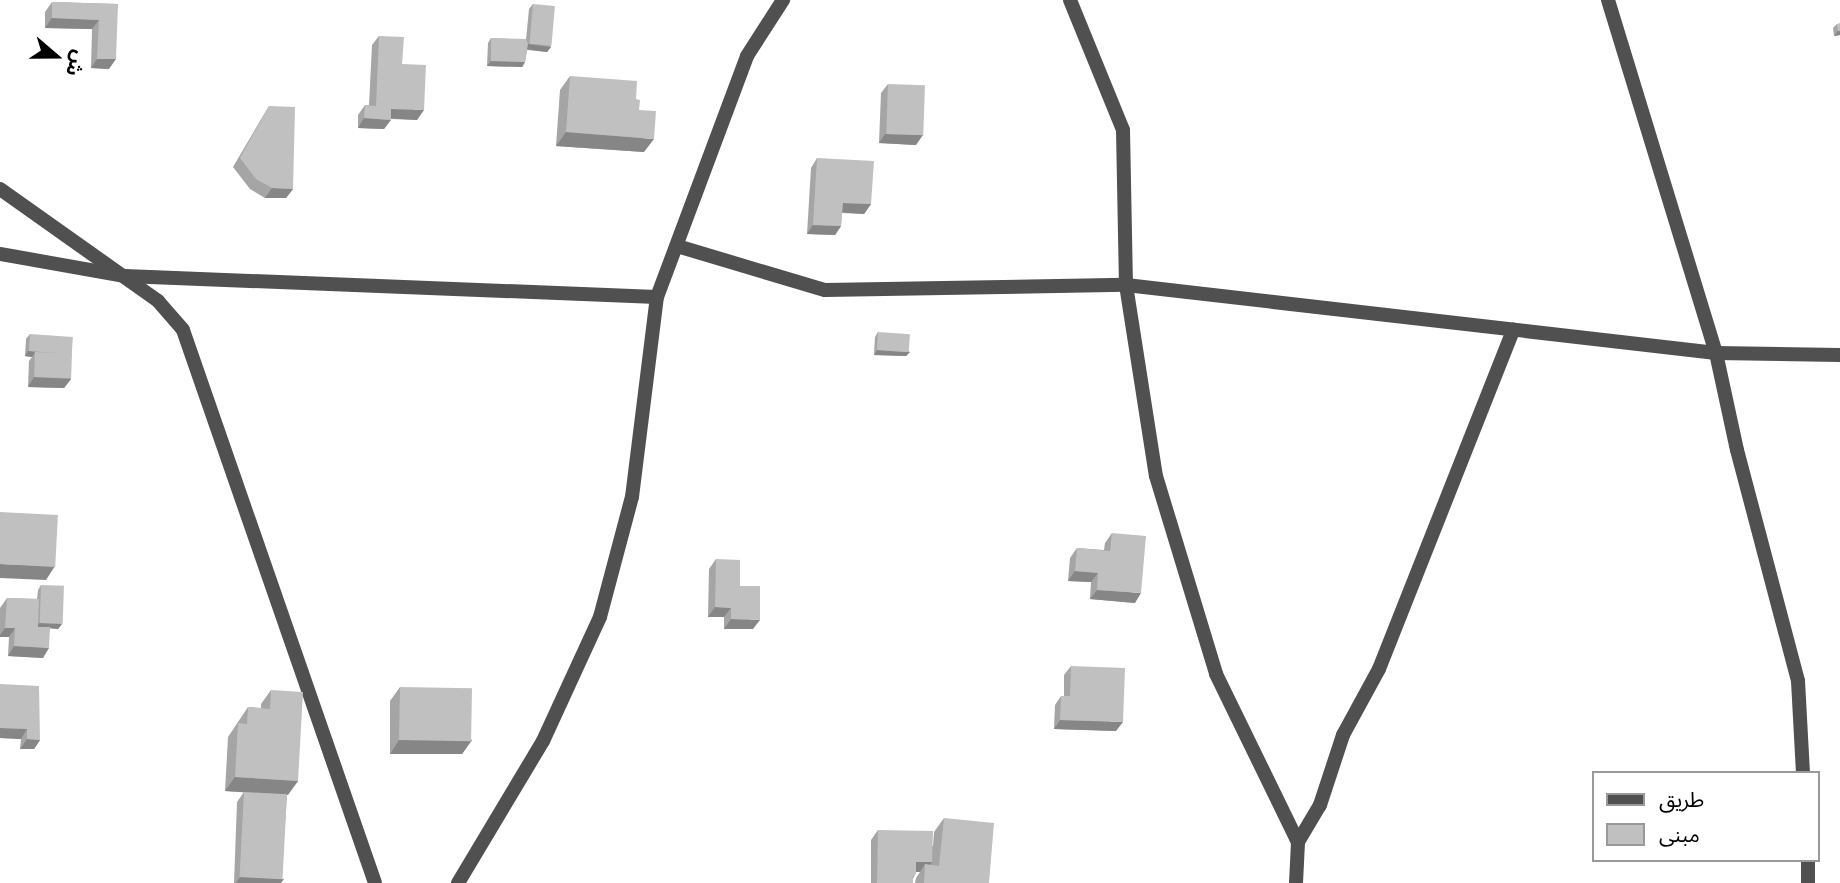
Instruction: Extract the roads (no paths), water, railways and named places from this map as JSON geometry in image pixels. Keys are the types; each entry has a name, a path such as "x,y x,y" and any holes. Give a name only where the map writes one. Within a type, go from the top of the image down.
{"street":[{"path":"458,883 543,741 600,617 632,497 657,297 747,56 783,0"},
{"path":"1070,0 1123,130 1126,285 1156,476 1216,674 1298,842"},
{"path":"1608,0 1716,353 1737,450 1798,681 1803,771"},
{"path":"0,189 158,301 183,330 375,883"},
{"path":"677,246 825,290 1126,285 1716,353 1840,355"},
{"path":"0,254 125,276 657,297"},
{"path":"1296,883 1298,842 1320,805 1343,735 1379,670 1513,330"},
{"path":"1808,862 1808,883"}]}
